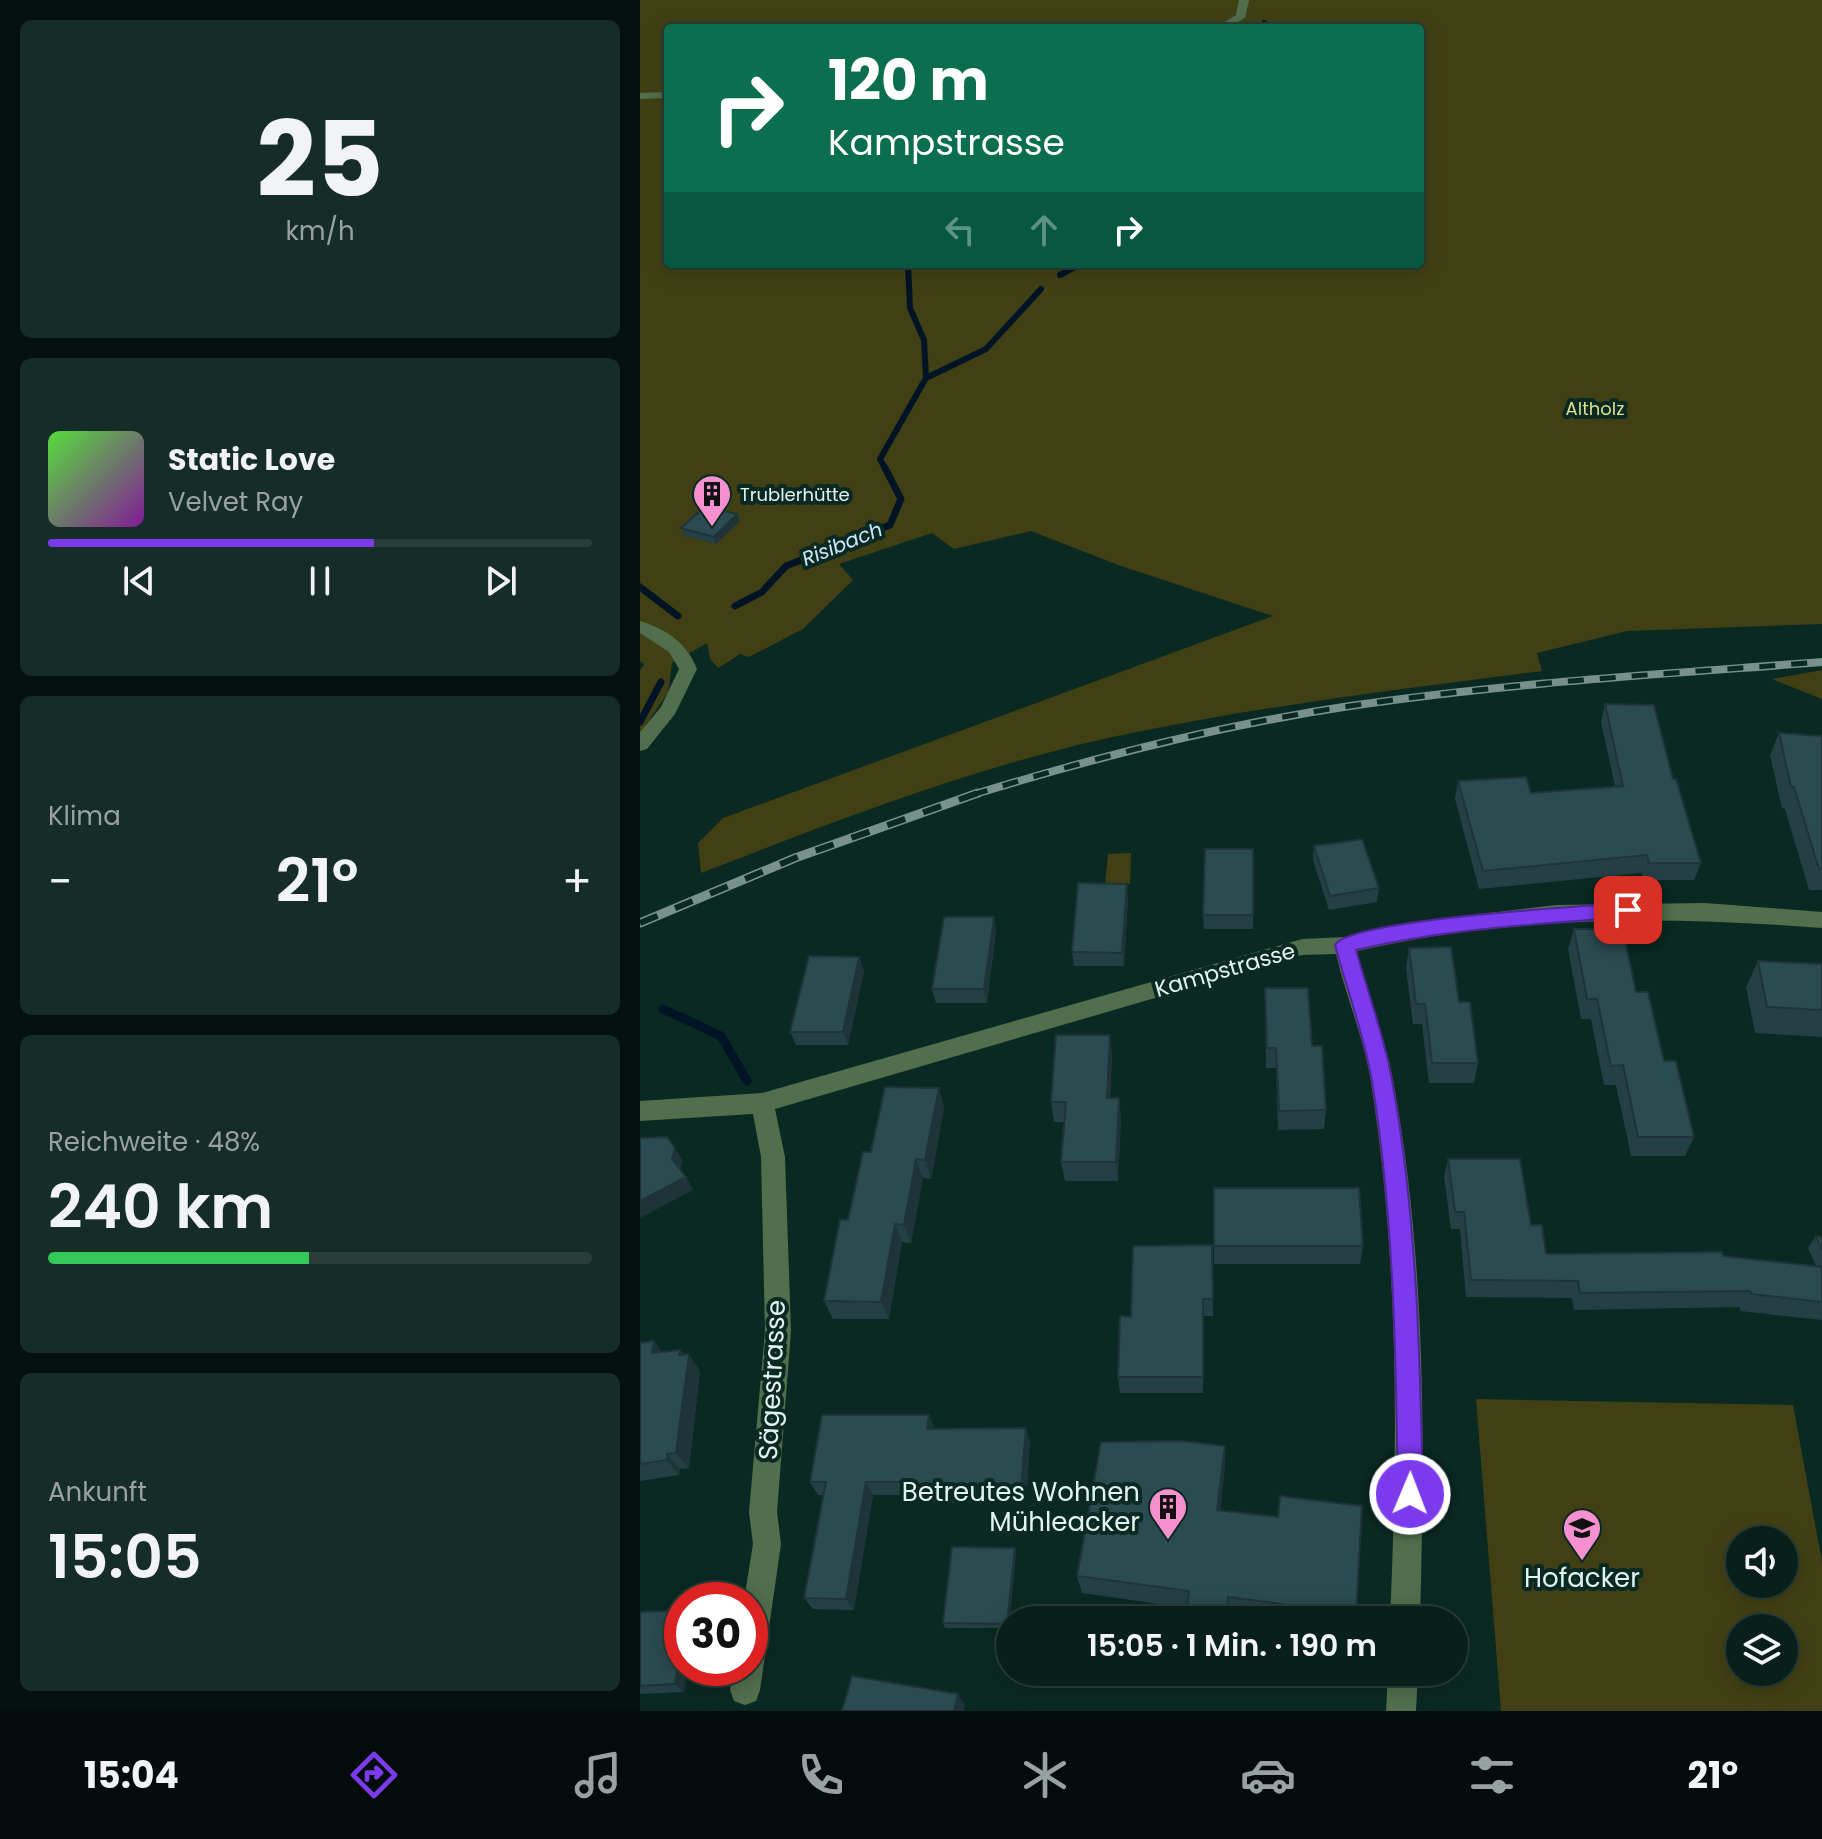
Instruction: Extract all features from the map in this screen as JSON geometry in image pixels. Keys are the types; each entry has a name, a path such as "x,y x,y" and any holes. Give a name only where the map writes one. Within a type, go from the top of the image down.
{"street":[{"path":"1227,24 1241,16 1245,9 1244,0"},
{"path":"640,96 664,95"},
{"path":"640,627 658,634 684,655 688,669 669,710 640,744"},
{"name":"Kampstrasse","path":"640,1111 762,1103 1287,950 1345,945 1407,931 1556,913 1705,911 1822,920"},
{"path":"1345,945 1381,1077 1395,1184 1412,1419 1405,1606"},
{"name":"Sägestrasse","path":"761,1582 767,1544 763,1512 778,1331 773,1157 762,1103"},
{"path":"1401,1711 1402,1686"}],"green space":[{"name":"Altholz","path":"640,0 1822,0 1822,624 1627,631 1537,653 1542,671 1279,707 1122,735 1068,747 962,778 701,873 698,843 723,818 1273,616 1118,565 1031,531 954,549 932,533 839,564 853,580 803,629 749,657 740,654 718,668 710,659 707,643 672,663 668,693 640,733 640,671 644,664 640,661"},
{"path":"1822,670 1822,699 1772,679"},
{"path":"1131,853 1130,884 1105,885 1108,854"},
{"name":"Hofacker","path":"1476,1399 1793,1405 1822,1562 1822,1711 1501,1711"}],"building":[{"path":"705,506 737,514 714,537 681,528"},
{"path":"1605,704 1654,705 1673,779 1676,779 1701,863 1649,863 1647,855 1483,871 1458,781 1526,777 1531,793 1623,786"},
{"path":"1779,733 1822,736 1822,869 1819,869 1794,787 1791,787"},
{"path":"1362,839 1379,888 1330,896 1314,846"},
{"path":"1205,849 1253,849 1253,915 1203,915"},
{"path":"1078,883 1127,884 1122,953 1072,952"},
{"path":"944,917 994,917 984,989 932,989"},
{"path":"1574,929 1623,929 1636,992 1648,992 1664,1061 1676,1061 1694,1137 1638,1137 1623,1065 1611,1066 1597,999 1587,999"},
{"path":"1451,947 1459,1002 1470,1002 1478,1063 1432,1063 1425,1004 1416,1004 1409,948"},
{"path":"809,956 859,957 843,1032 790,1032"},
{"path":"1758,961 1822,964 1822,1010 1767,1007"},
{"path":"1265,988 1308,988 1312,1046 1322,1046 1326,1110 1279,1111 1276,1048 1267,1048"},
{"path":"1056,1035 1110,1035 1107,1098 1119,1098 1116,1162 1061,1162 1066,1102 1051,1102"},
{"path":"885,1087 939,1088 925,1160 916,1159 904,1225 895,1224 881,1302 824,1301 840,1220 848,1220 863,1152 871,1152"},
{"path":"667,1137 675,1148 672,1159 686,1177 640,1201 640,1138"},
{"path":"1448,1159 1520,1159 1531,1225 1542,1225 1546,1254 1722,1252 1723,1256 1822,1267 1822,1302 1751,1294 1750,1291 1580,1293 1578,1281 1471,1280 1464,1212 1455,1212"},
{"path":"1214,1188 1359,1188 1363,1246 1214,1246"},
{"path":"1212,1245 1213,1299 1203,1299 1203,1377 1118,1377 1120,1316 1131,1317 1133,1246"},
{"path":"654,1341 652,1353 680,1350 679,1355 689,1354 676,1453 667,1454 667,1460 640,1464 640,1343"},
{"path":"822,1415 929,1415 927,1429 1026,1428 1021,1490 911,1490 912,1482 866,1482 846,1599 804,1598 826,1482 810,1482"},
{"name":"Betreutes Wohnen Mühleacker","path":"1183,1441 1225,1446 1217,1510 1278,1517 1280,1496 1362,1506 1356,1606 1296,1606 1228,1597 1227,1606 1187,1606 1189,1591 1077,1576 1101,1442"},
{"path":"952,1547 1015,1548 1009,1606 996,1606 996,1624 943,1623"},
{"path":"664,1611 664,1685 640,1686 640,1612"},
{"path":"852,1676 958,1694 954,1711 842,1711"}],"waterway":[{"name":"Risibach","path":"1264,22 1268,24"},
{"path":"908,268 910,308 924,340 926,378"},
{"name":"Risibach","path":"1060,275 1073,268"},
{"name":"Risibach","path":"926,378 986,349 1041,289"},
{"name":"Risibach","path":"886,470 880,459 926,378"},
{"name":"Risibach","path":"735,606 762,592 786,566 890,525 901,499 885,468"},
{"path":"640,587 678,616"},
{"path":"640,722 661,682"},
{"path":"663,1009 721,1036 747,1081"}],"railway":[{"path":"974,794 1159,743 1350,706 1526,685 1822,662"},
{"path":"974,794 978,793"},
{"path":"640,923 795,858 974,794"}],"place":[{"name":"Trublerhütte","path":"712,528"},
{"name":"Betreutes Wohnen Mühleacker","path":"1168,1541"},
{"name":"Hofacker","path":"1582,1562"}],"route":[{"path":"1410,1494 1412,1419 1408,1334 1390,1139 1381,1077 1345,945 1407,931 1480,921 1628,910"}]}
